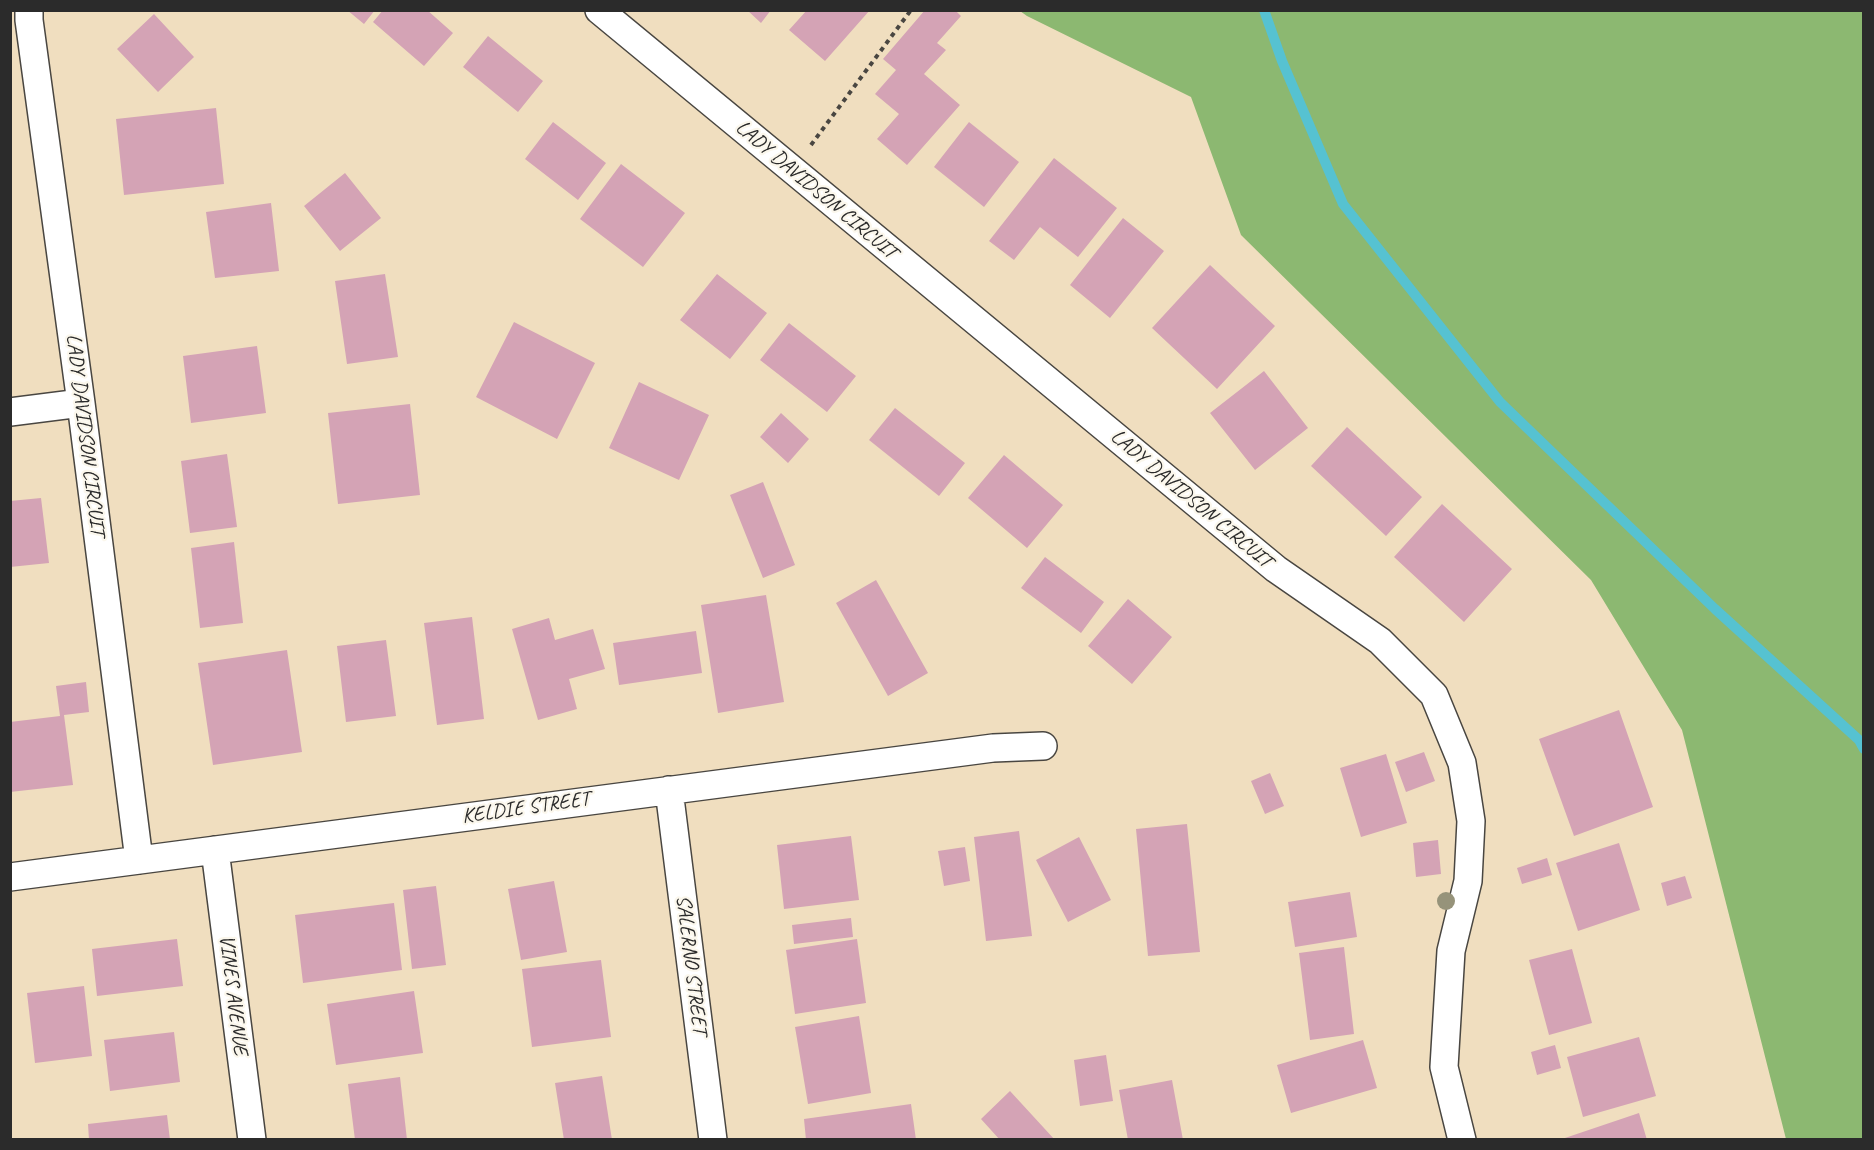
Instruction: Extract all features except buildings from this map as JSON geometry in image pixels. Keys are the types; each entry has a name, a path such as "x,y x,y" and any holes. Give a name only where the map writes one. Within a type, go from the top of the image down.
{"street":[{"name":"LADY DAVIDSON CIRCUIT","path":"599,10 1276,569 1380,642 1434,695 1462,764 1471,821 1468,880 1450,951 1444,1067 1462,1140"},
{"name":"LADY DAVIDSON CIRCUIT","path":"23,18 81,403 139,860"},
{"path":"10,412 81,403"},
{"name":"KELDIE STREET","path":"10,877 669,789 993,748 1043,746"},
{"name":"SALERNO STREET","path":"669,789 713,1140"},
{"name":"VINES AVENUE","path":"214,850 252,1140"}],"path":[{"path":"820,133 911,10"}],"green space":[{"path":"1020,11 1863,11 1863,1139 1786,1139 1682,730 1591,580 1241,235 1191,97"}],"waterway":[{"path":"1264,10 1282,61 1343,204 1500,402 1715,609 1859,740 1864,749"}]}
